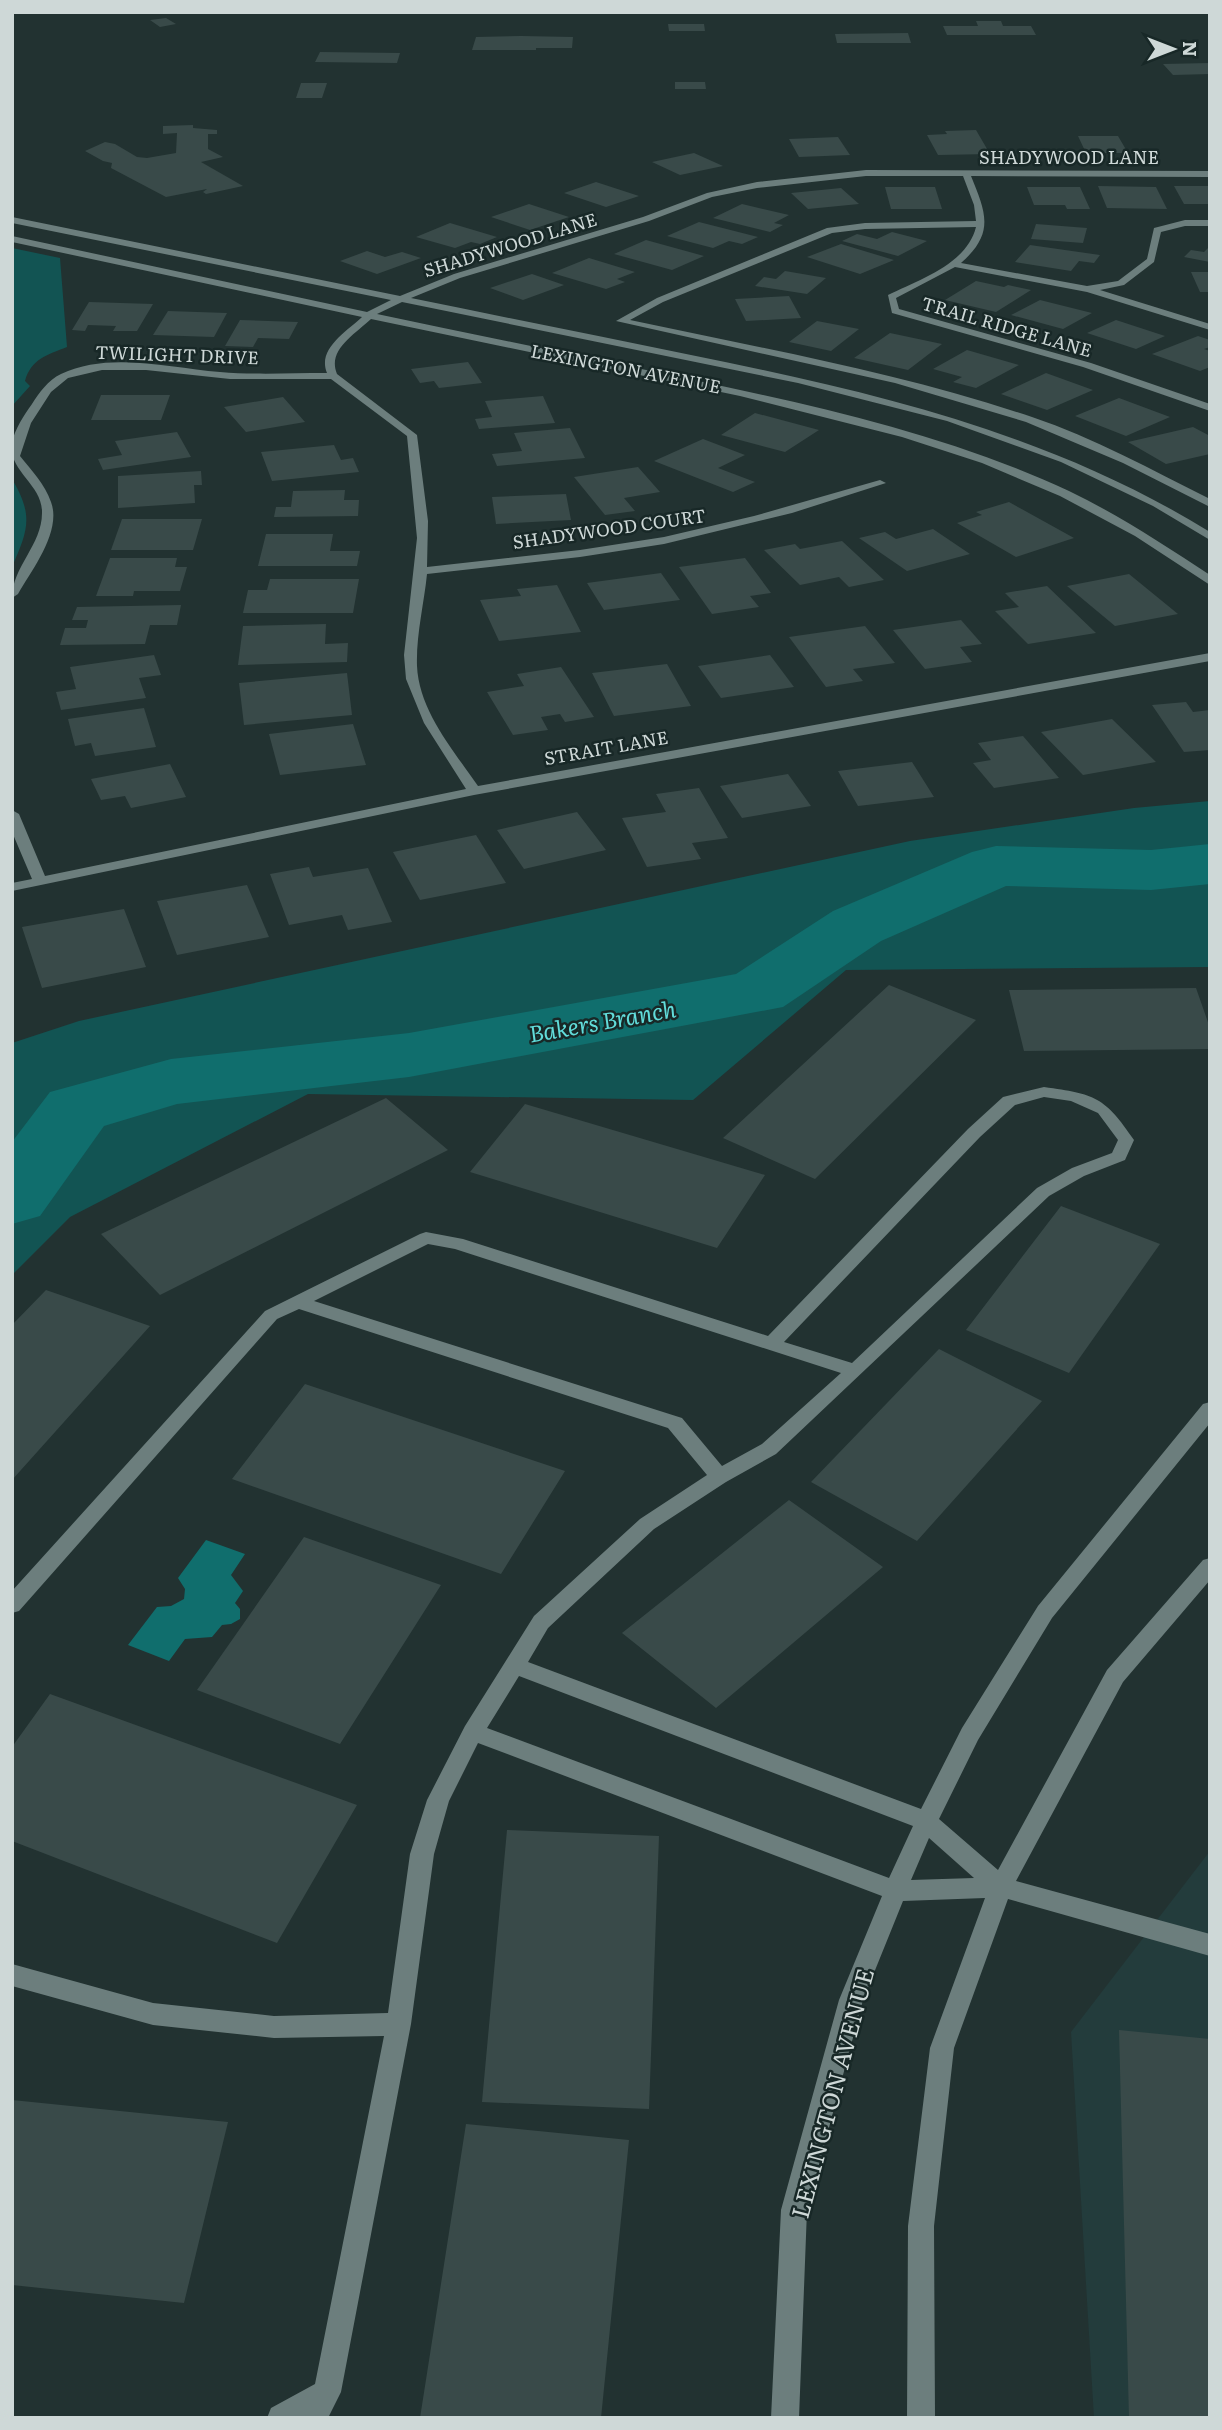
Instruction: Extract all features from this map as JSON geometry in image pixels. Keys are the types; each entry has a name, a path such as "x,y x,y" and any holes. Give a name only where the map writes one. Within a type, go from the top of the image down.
{"street":[{"path":"966,173 981,215 981,224 865,226 830,230 660,300 621,321 897,380 1030,420 1127,461 1210,504"},
{"name":"SHADYWOOD LANE","path":"333,376 328,364 331,351 370,314 401,298 457,276 634,223 710,195 757,185 842,174 1210,174"},
{"name":"LEXINGTON AVENUE","path":"12,220 798,380 951,419 1065,460 1157,504 1210,537"},
{"path":"1087,289 1121,283 1151,260 1157,230 1185,223 1210,223"},
{"name":"TRAIL RIDGE LANE","path":"981,224 975,243 954,264 891,297 895,311 1087,365 1210,408"},
{"name":"LEXINGTON AVENUE","path":"12,239 738,391 944,446 1075,497 1180,558 1210,581"},
{"path":"954,264 1087,289 1210,327"},
{"name":"TWILIGHT DRIVE","path":"12,594 47,524 48,508 41,491 14,456 17,439 45,389 65,376 100,369 156,369 233,376 333,376"},
{"path":"333,376 412,435 421,506 422,571 411,677 426,716 474,791"},
{"name":"SHADYWOOD COURT","path":"422,571 630,546 814,505 880,483"},
{"name":"STRAIT LANE","path":"12,887 474,791 1210,657"},
{"path":"12,814 40,881"},
{"path":"313,2418 327,2392 398,2024 422,1854 438,1800 473,1732 541,1622 647,1524 719,1477 769,1449 1043,1192 1078,1172 1119,1156 1126,1140 1104,1109 1075,1096 1044,1092 1009,1101 974,1133 771,1344"},
{"path":"12,1605 271,1315 426,1238 457,1243 855,1371"},
{"path":"297,1302 675,1423 719,1477"},
{"name":"LEXINGTON AVENUE","path":"785,2418 794,2210 851,2000 895,1891 926,1821 970,1734 1045,1612 1210,1409"},
{"path":"921,2418 921,2226 942,2048 1001,1887 1115,1676 1210,1566"},
{"path":"515,1666 926,1821 1001,1887"},
{"path":"473,1732 895,1891 1001,1887 1210,1945"},
{"path":"12,1975 153,2014 274,2027 398,2024"},
{"path":"281,2418 327,2392"}],"shaded area":[{"path":"12,248 60,258 67,347 47,355 31,368 25,381 30,386 12,406"},
{"path":"12,479 24,503 26,523 22,543 12,567"},
{"path":"1210,801 1210,967 846,970 693,1100 308,1094 70,1217 12,1275 12,1043 79,1021 910,841 1134,808"},
{"path":"206,1540 245,1554 231,1575 243,1591 235,1603 240,1609 240,1619 222,1625 212,1637 185,1639 169,1661 128,1645 157,1607 171,1606 184,1599 185,1589 178,1578"},
{"path":"1210,1851 1210,2418 1094,2418 1071,2032"}],"building":[{"path":"166,18 176,24 160,27 150,20"},
{"path":"976,21 1001,21 1003,26 1031,26 1036,35 947,35 943,26 978,26"},
{"path":"668,24 704,24 705,31 669,31"},
{"path":"908,33 911,43 837,43 835,34"},
{"path":"476,37 573,37 572,48 472,50"},
{"path":"320,52 400,53 397,63 315,62"},
{"path":"1210,63 1210,74 1173,75 1163,64"},
{"path":"675,82 705,82 706,89 675,89"},
{"path":"301,83 327,83 322,98 296,98"},
{"path":"193,125 193,128 217,130 217,134 208,134 208,149 223,157 201,162 243,186 206,194 203,192 207,189 166,197 111,168 112,163 85,151 105,142 115,144 137,157 176,153 177,133 163,134 163,126"},
{"path":"976,130 990,154 938,155 927,135 947,134 945,131"},
{"path":"1078,136 1118,136 1128,153 1086,153"},
{"path":"838,137 850,155 799,157 789,139"},
{"path":"694,153 723,166 680,175 652,162"},
{"path":"596,182 639,196 606,207 564,193"},
{"path":"1098,186 1156,187 1167,209 1107,208"},
{"path":"1174,186 1210,186 1210,204 1184,204"},
{"path":"885,187 935,187 942,209 891,209"},
{"path":"1027,187 1080,187 1090,209 1067,209 1065,205 1034,205"},
{"path":"841,188 859,204 808,209 791,193"},
{"path":"529,204 569,217 530,230 491,217"},
{"path":"742,204 789,215 774,223 783,225 770,232 713,218"},
{"path":"699,222 758,237 742,244 729,241 713,248 667,236"},
{"path":"450,223 497,237 480,244 471,242 455,248 416,237"},
{"path":"1036,224 1087,228 1083,243 1031,239"},
{"path":"892,232 927,241 898,256 842,241 857,234 877,239"},
{"path":"646,240 704,256 672,270 614,254"},
{"path":"841,244 894,260 860,274 807,257"},
{"path":"1030,245 1100,255 1094,263 1079,261 1071,271 1015,262"},
{"path":"1210,246 1210,262 1184,257 1191,250 1204,252"},
{"path":"367,251 385,257 402,252 421,258 377,274 340,261"},
{"path":"589,258 635,272 617,279 625,282 606,289 552,273"},
{"path":"785,271 826,278 807,294 755,286 764,277 776,279"},
{"path":"1191,272 1210,272 1210,292 1200,292"},
{"path":"532,274 564,285 523,300 490,288"},
{"path":"976,281 1031,290 996,312 945,300"},
{"path":"789,296 801,318 746,321 735,299"},
{"path":"1040,300 1092,313 1063,329 1011,315"},
{"path":"89,302 153,304 137,331 113,331 116,326 88,325 85,331 72,330"},
{"path":"168,311 227,313 214,337 153,335"},
{"path":"240,320 298,322 289,339 258,338 253,347 225,346"},
{"path":"1116,320 1165,336 1136,349 1087,333"},
{"path":"817,321 859,329 831,351 789,342"},
{"path":"890,333 942,344 908,370 854,358"},
{"path":"1198,336 1210,340 1210,347 1204,349 1210,351 1210,367 1200,371 1152,354"},
{"path":"967,350 1019,365 976,388 953,382 962,377 933,369"},
{"path":"468,362 482,383 439,388 434,381 420,383 411,369"},
{"path":"1046,373 1093,390 1047,410 1001,394"},
{"path":"101,395 170,395 161,420 91,420"},
{"path":"543,396 555,423 479,429 475,419 492,417 485,401"},
{"path":"283,397 305,422 246,432 224,407"},
{"path":"1119,398 1170,417 1126,436 1075,416"},
{"path":"755,413 819,430 785,452 721,435"},
{"path":"1193,427 1210,436 1210,454 1166,464 1128,442"},
{"path":"570,428 585,458 497,466 492,454 522,451 514,433"},
{"path":"177,432 191,457 103,470 98,459 122,455 115,441"},
{"path":"703,439 745,455 718,468 755,482 733,492 654,461"},
{"path":"334,445 341,460 353,458 359,472 272,481 261,452"},
{"path":"638,467 660,492 624,498 635,511 605,515 574,477"},
{"path":"201,471 202,485 194,485 195,503 118,508 118,476"},
{"path":"345,490 344,500 359,500 358,516 274,517 276,507 291,507 293,491"},
{"path":"566,494 571,520 496,524 492,497"},
{"path":"1009,502 1074,538 1016,557 957,523 982,515 976,512"},
{"path":"122,519 202,519 193,550 111,550"},
{"path":"933,529 970,554 907,571 859,538 885,532 896,539"},
{"path":"266,534 333,534 330,551 360,551 357,566 258,566"},
{"path":"842,541 884,580 849,587 839,577 800,585 764,550 795,544 800,549"},
{"path":"110,558 177,558 175,567 187,567 180,591 134,591 133,596 96,596"},
{"path":"745,558 771,593 750,596 759,607 712,614 679,567"},
{"path":"661,573 680,600 604,610 587,583"},
{"path":"1129,574 1178,614 1115,626 1067,586"},
{"path":"270,579 359,579 353,613 243,613 248,590 267,590"},
{"path":"557,585 581,632 499,641 480,600 521,596 517,589"},
{"path":"1047,586 1096,633 1028,644 995,611 1019,607 1005,593"},
{"path":"181,605 177,625 150,625 145,644 60,645 65,628 86,628 88,620 72,620 77,607"},
{"path":"961,620 982,644 960,647 972,662 925,669 893,630"},
{"path":"326,624 325,644 348,643 347,662 238,665 243,626"},
{"path":"865,626 895,663 853,669 863,681 826,687 789,637"},
{"path":"154,655 161,675 139,678 146,698 61,710 56,692 76,689 70,667"},
{"path":"770,655 794,687 721,698 698,666"},
{"path":"667,664 691,706 614,716 592,673"},
{"path":"561,667 594,717 565,722 560,714 541,717 548,730 513,735 487,692 524,686 517,674"},
{"path":"347,673 352,715 244,725 239,683"},
{"path":"1186,702 1193,712 1210,710 1210,750 1184,752 1152,705"},
{"path":"144,708 156,747 95,756 91,743 75,746 68,719"},
{"path":"1112,719 1156,762 1083,775 1041,732"},
{"path":"353,724 366,765 280,775 269,734"},
{"path":"1023,736 1059,778 994,788 973,763 991,760 978,743"},
{"path":"912,762 934,797 858,806 838,771"},
{"path":"170,764 186,797 131,808 125,796 101,800 91,779"},
{"path":"788,774 811,806 742,818 720,786"},
{"path":"699,788 728,838 692,843 701,859 647,867 622,818 666,812 656,794"},
{"path":"577,812 606,850 524,869 497,830"},
{"path":"476,835 506,883 420,900 393,852"},
{"path":"309,867 313,877 368,868 392,922 348,930 342,915 289,925 270,874"},
{"path":"247,885 269,937 177,955 157,901"},
{"path":"124,909 146,967 42,988 22,927"},
{"path":"889,985 976,1020 815,1179 723,1138"},
{"path":"1196,988 1210,1028 1210,1049 1024,1051 1009,990"},
{"path":"386,1098 448,1150 160,1295 101,1234"},
{"path":"525,1104 765,1175 717,1248 470,1172"},
{"path":"1061,1206 1160,1244 1069,1373 966,1330"},
{"path":"46,1290 150,1326 12,1480 12,1325"},
{"path":"939,1349 1042,1401 917,1541 811,1482"},
{"path":"305,1384 565,1471 501,1574 232,1479"},
{"path":"789,1500 883,1567 716,1708 622,1633"},
{"path":"304,1537 441,1585 340,1744 197,1690"},
{"path":"50,1694 357,1805 277,1943 12,1841 12,1747"},
{"path":"507,1830 659,1836 649,2109 482,2102"},
{"path":"1119,2030 1210,2039 1210,2418 1129,2418"},
{"path":"12,2100 228,2122 184,2303 12,2285"},
{"path":"466,2124 629,2140 601,2418 420,2418"}],"waterway":[{"name":"Bakers Branch","path":"12,1198 77,1109 171,1082 409,1055 758,992 857,926 996,866 1151,870 1210,864"}]}
